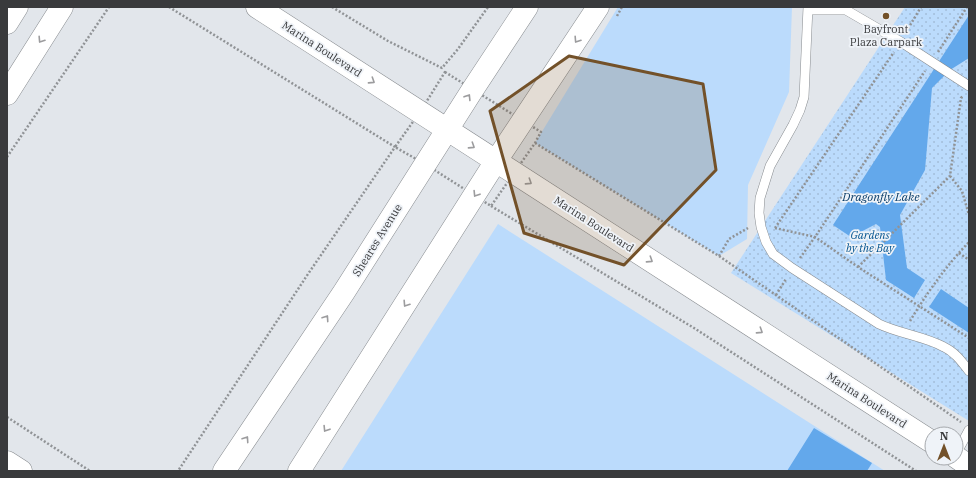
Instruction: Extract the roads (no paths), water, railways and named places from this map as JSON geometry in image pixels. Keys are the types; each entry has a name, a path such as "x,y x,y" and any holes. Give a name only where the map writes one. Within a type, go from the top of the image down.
{"main road":[{"path":"7,23 17,7"},
{"path":"7,94 62,7"},
{"name":"Marina Boulevard","path":"257,7 924,437"},
{"name":"Sheares Avenue","path":"224,471 344,292 527,7"},
{"path":"300,471 496,161 598,7"},
{"path":"7,462 21,471"}],"lane":[{"path":"966,85 901,42 846,10 808,8 804,97 793,126 770,166 760,198 759,213 761,227 766,242 773,254 792,268 879,324 903,334 924,339 945,347 958,358 969,371"}],"water":[{"name":"Dragonfly Lake","path":"969,15 969,58 950,70 932,88 925,170 900,215 907,268 925,280 914,298 886,280 880,227 876,224 851,237 833,225"},
{"path":"941,289 969,308 969,333 929,307"},
{"path":"814,428 872,463 867,471 787,471"}],"place":[{"name":"Bayfront Plaza Carpark","path":"886,16"}],"park label":[{"name":"Gardens by the Bay","path":"870,241"}]}
